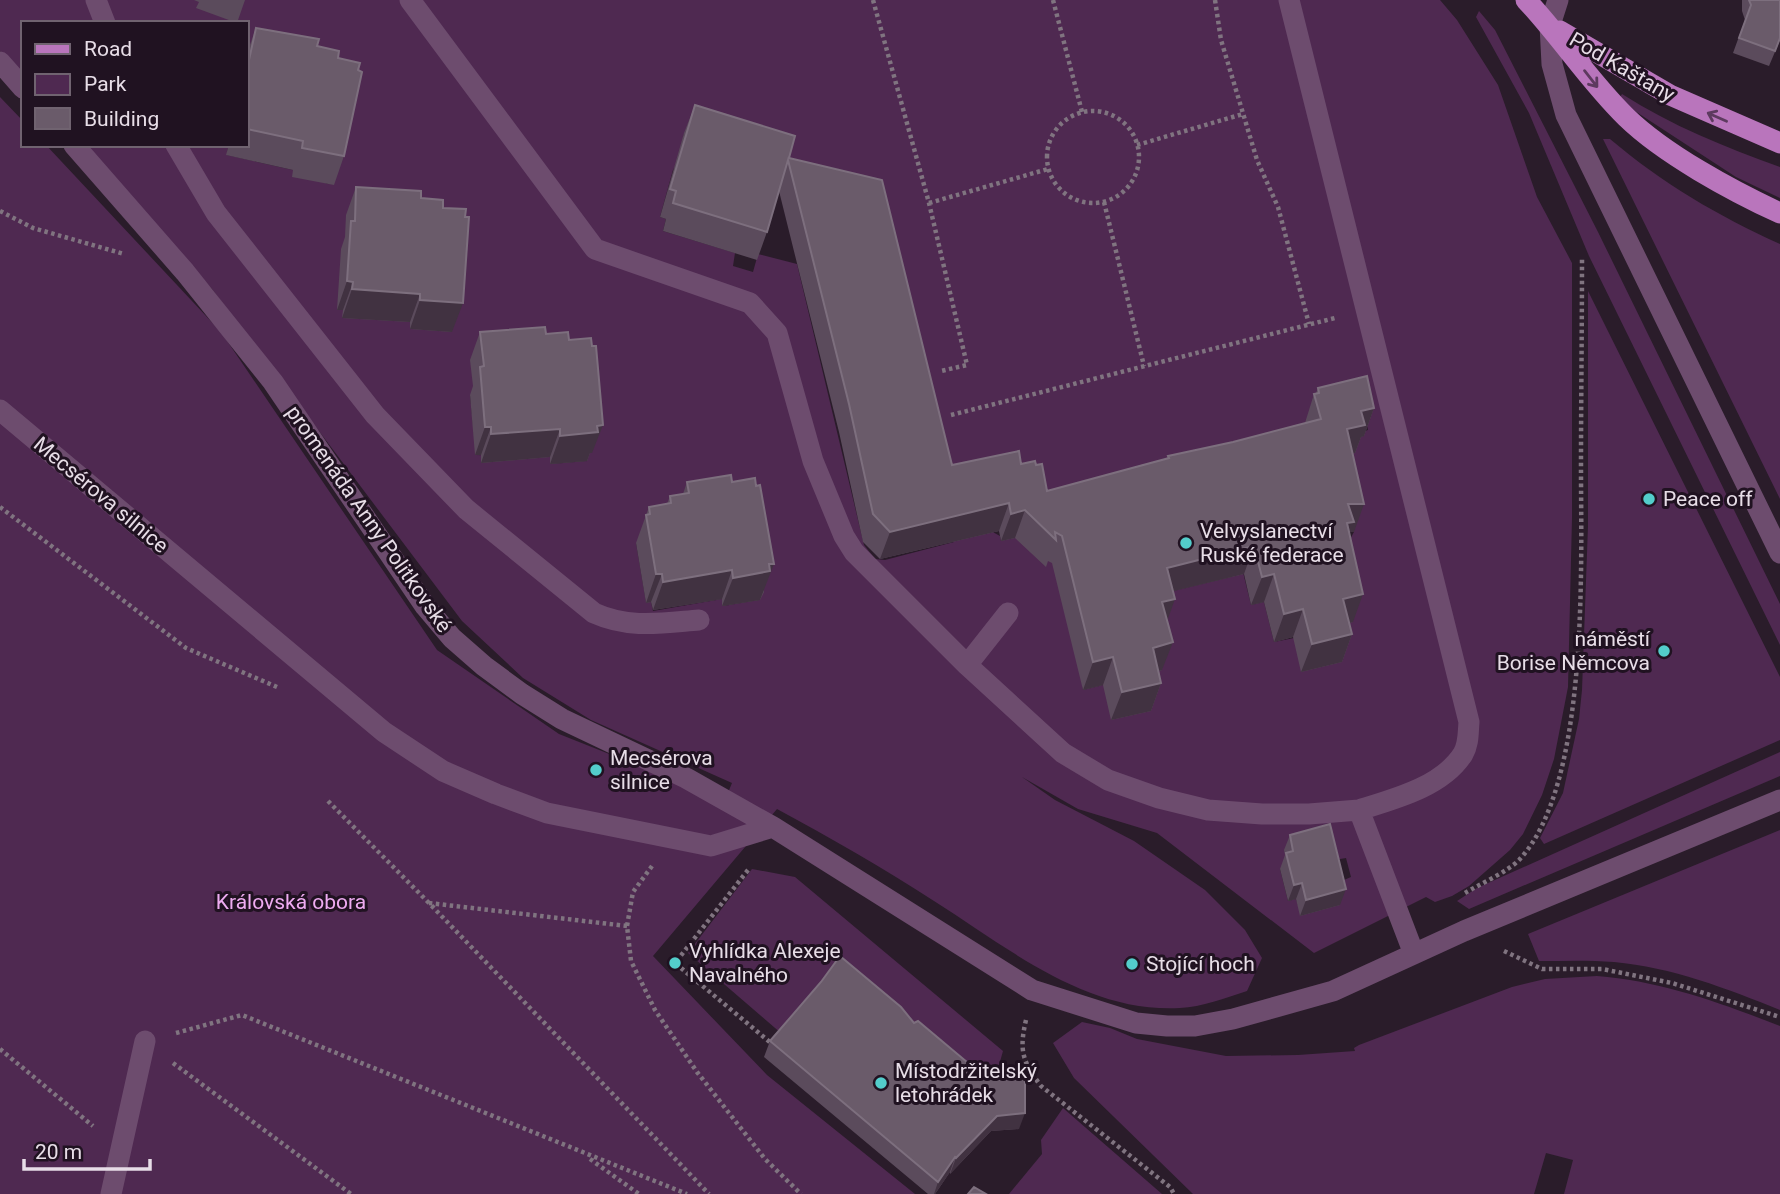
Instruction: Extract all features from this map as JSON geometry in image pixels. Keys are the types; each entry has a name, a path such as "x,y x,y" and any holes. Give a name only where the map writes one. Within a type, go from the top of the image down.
{"main road":[{"path":"1526,0 1549,25"},
{"name":"Pod Kaštany","path":"1549,25 1670,95 1780,143"},
{"name":"Pod Kaštany","path":"1549,25 1628,119 1715,180 1780,213"}],"street":[{"path":"96,0 105,21"},
{"path":"410,0 595,249 750,303 777,333 813,461 844,536 859,558 967,665 1063,753 1108,780 1159,798 1208,810 1309,814 1359,810 1392,800 1430,783 1463,754 1468,741 1469,722 1289,0"},
{"path":"1558,0 1549,25 1552,64 1566,115 1780,553"},
{"path":"0,62 21,86"},
{"name":"promenáda Anny Politkovské","path":"76,147 185,272 273,382 425,606 452,638 522,695 562,719 686,778 776,829 1032,990 1136,1023 1195,1026 1233,1019 1334,991 1413,954"},
{"path":"177,147 216,213 375,415 466,509 594,613 611,620 640,626 699,620"},
{"name":"Mecsérova silnice","path":"0,410 384,732 443,771 547,813 711,846 776,829"},
{"path":"967,665 1008,614"},
{"path":"1359,810 1413,954 1780,800"},
{"path":"111,1194 145,1041"}],"path":[{"path":"873,0 929,203 967,365 940,371"},
{"path":"1053,0 1082,112"},
{"path":"1215,0 1221,40 1257,160 1278,207 1308,324"},
{"path":"1082,112 1104,112 1119,120 1130,130 1137,145 1137,170 1130,184 1119,196 1104,202 1081,202 1066,195 1055,184 1046,160 1048,144 1055,130 1067,119 1082,112"},
{"path":"1137,145 1243,114"},
{"path":"929,203 1048,169"},
{"path":"1104,202 1144,366"},
{"path":"0,211 33,228 135,257"},
{"path":"1518,861 1534,839 1550,805 1563,760 1574,690 1581,579 1582,257"},
{"path":"951,415 1366,309"},
{"path":"0,507 186,648 285,690"},
{"path":"328,801 709,1194"},
{"path":"771,1043 675,963 776,829"},
{"path":"657,859 634,892 627,926 631,961 655,1010 697,1072 765,1160 801,1194"},
{"path":"429,903 627,926"},
{"path":"1464,931 1542,969 1602,969 1672,983 1780,1017"},
{"path":"145,1041 242,1015 687,1194"},
{"path":"145,1041 351,1194"},
{"path":"0,1049 121,1149"},
{"path":"1021,1051 1029,1070 1041,1086 1170,1187 1174,1194"},
{"path":"584,1154 639,1194"}],"green space":[{"name":"Královská obora","path":"0,0 1440,0 1457,20 1498,85 1537,197 1572,263 1572,518 1568,687 1554,759 1542,795 1523,834 1510,850 1469,886 1452,896 1435,902 1426,897 1314,953 1157,833 1078,809 1022,777 1055,800 1134,841 1205,890 1245,930 1262,958 1247,991 1188,1007 1145,1007 1080,989 1050,974 876,865 777,809 653,956 767,1075 915,1194 0,1194 0,97 21,119 21,147 48,147 221,332 437,650 559,734 725,800 732,783 591,720 523,678 462,621 212,289 86,147 226,147 227,155 293,170 328,184 248,83 248,21 21,21 21,74 0,51","holes":["684,134 873,211 942,513 954,542 885,560 875,559 864,545 797,264 758,254 753,272 733,266 735,253 663,231 666,219 660,217 673,170 690,139 683,137","470,395 587,461 551,464 550,457 476,455","1367,425 1368,430 1360,437 1330,494 1354,532 1294,638 1274,642 1264,602 1251,605 1242,568 1231,577 1169,592 1103,685 1083,690 1062,551 1017,534 1001,541 1000,536 989,530","636,543 759,600 723,606 722,599 653,611 651,602 646,602","1346,858 1351,877 1301,915 1296,899 1288,901 1280,869"]},
{"path":"1479,11 1495,30 1598,232 1780,604 1780,645 1589,256 1529,113 1476,17"},
{"path":"1622,94 1699,135 1780,167 1780,198 1736,177 1618,100"},
{"path":"1603,139 1610,139 1691,198 1780,244 1780,499"},
{"path":"1588,291 1780,677 1780,740 1544,844 1540,838 1563,793 1579,719 1582,690 1588,526"},
{"path":"1780,752 1780,776 1469,909 1457,901 1477,888"},
{"path":"1780,830 1780,1010 1720,987 1657,969 1605,961 1539,961 1528,934"},
{"path":"752,869 795,877 1003,1051 991,1094 782,1034 688,953"},
{"path":"1597,976 1667,988 1713,1001 1780,1026 1780,1194 1564,1194 1573,1160 1546,1153 1534,1194 1193,1194 1074,1078 1053,1043 1082,1022 1110,1028 1137,1039 1226,1056 1355,1051 1354,1048 1359,1045 1512,987 1545,979"},
{"path":"1063,1108 1162,1194 1009,1194 1042,1154 1041,1140"}],"building":[{"path":"1749,0 1780,0 1780,38 1775,51 1739,38 1751,5"},
{"path":"256,28 319,39 317,46 339,51 338,58 360,63 358,70 362,72 344,156 302,148 303,141 248,129 249,60"},
{"path":"695,105 795,136 789,158 882,180 952,465 1019,451 1021,464 1035,461 1036,465 1042,464 1047,491 1169,458 1168,456 1321,419 1314,394 1319,393 1318,388 1367,376 1374,408 1361,411 1365,425 1347,429 1364,504 1348,504 1354,522 1347,523 1363,594 1343,599 1352,634 1312,644 1303,609 1284,614 1274,574 1262,577 1254,546 1167,568 1175,599 1162,602 1173,642 1153,648 1161,683 1122,692 1113,657 1093,662 1062,536 1055,532 1056,540 1025,510 1011,514 1009,503 890,532 873,514 849,404 788,160 767,232 673,203 676,191 670,189"},
{"path":"356,187 421,191 421,198 443,200 443,208 466,209 465,217 469,217 463,303 420,300 420,294 352,289 353,282 347,281 351,221 355,221"},
{"path":"545,327 546,334 568,332 569,340 591,338 592,346 596,346 603,425 597,426 598,432 560,436 560,429 491,434 491,427 485,427 480,367 484,366 480,332"},
{"path":"731,475 732,482 755,478 756,486 760,485 774,564 769,564 770,571 733,578 732,570 663,582 662,574 656,574 646,515 650,514 649,507 671,503 670,496 689,493 687,482"},
{"path":"1330,824 1346,889 1306,900 1302,883 1294,885 1286,853 1293,851 1290,835"},
{"name":"Místodržitelský letohrádek","path":"840,956 901,1007 914,1023 918,1021 974,1068 998,1080 1025,1079 1025,1113 997,1116 955,1157 938,1182 770,1041"},
{"path":"974,1187 986,1194 968,1194"}],"place":[{"name":"Peace off","path":"1649,499"},
{"name":"Velvyslanectví Ruské federace","path":"1186,543"},
{"name":"náměstí Borise Němcova","path":"1664,651"},
{"name":"Mecsérova silnice","path":"596,770"},
{"name":"Vyhlídka Alexeje Navalného","path":"675,963"},
{"name":"Stojící hoch","path":"1132,964"},
{"name":"Místodržitelský letohrádek","path":"881,1083"}]}
